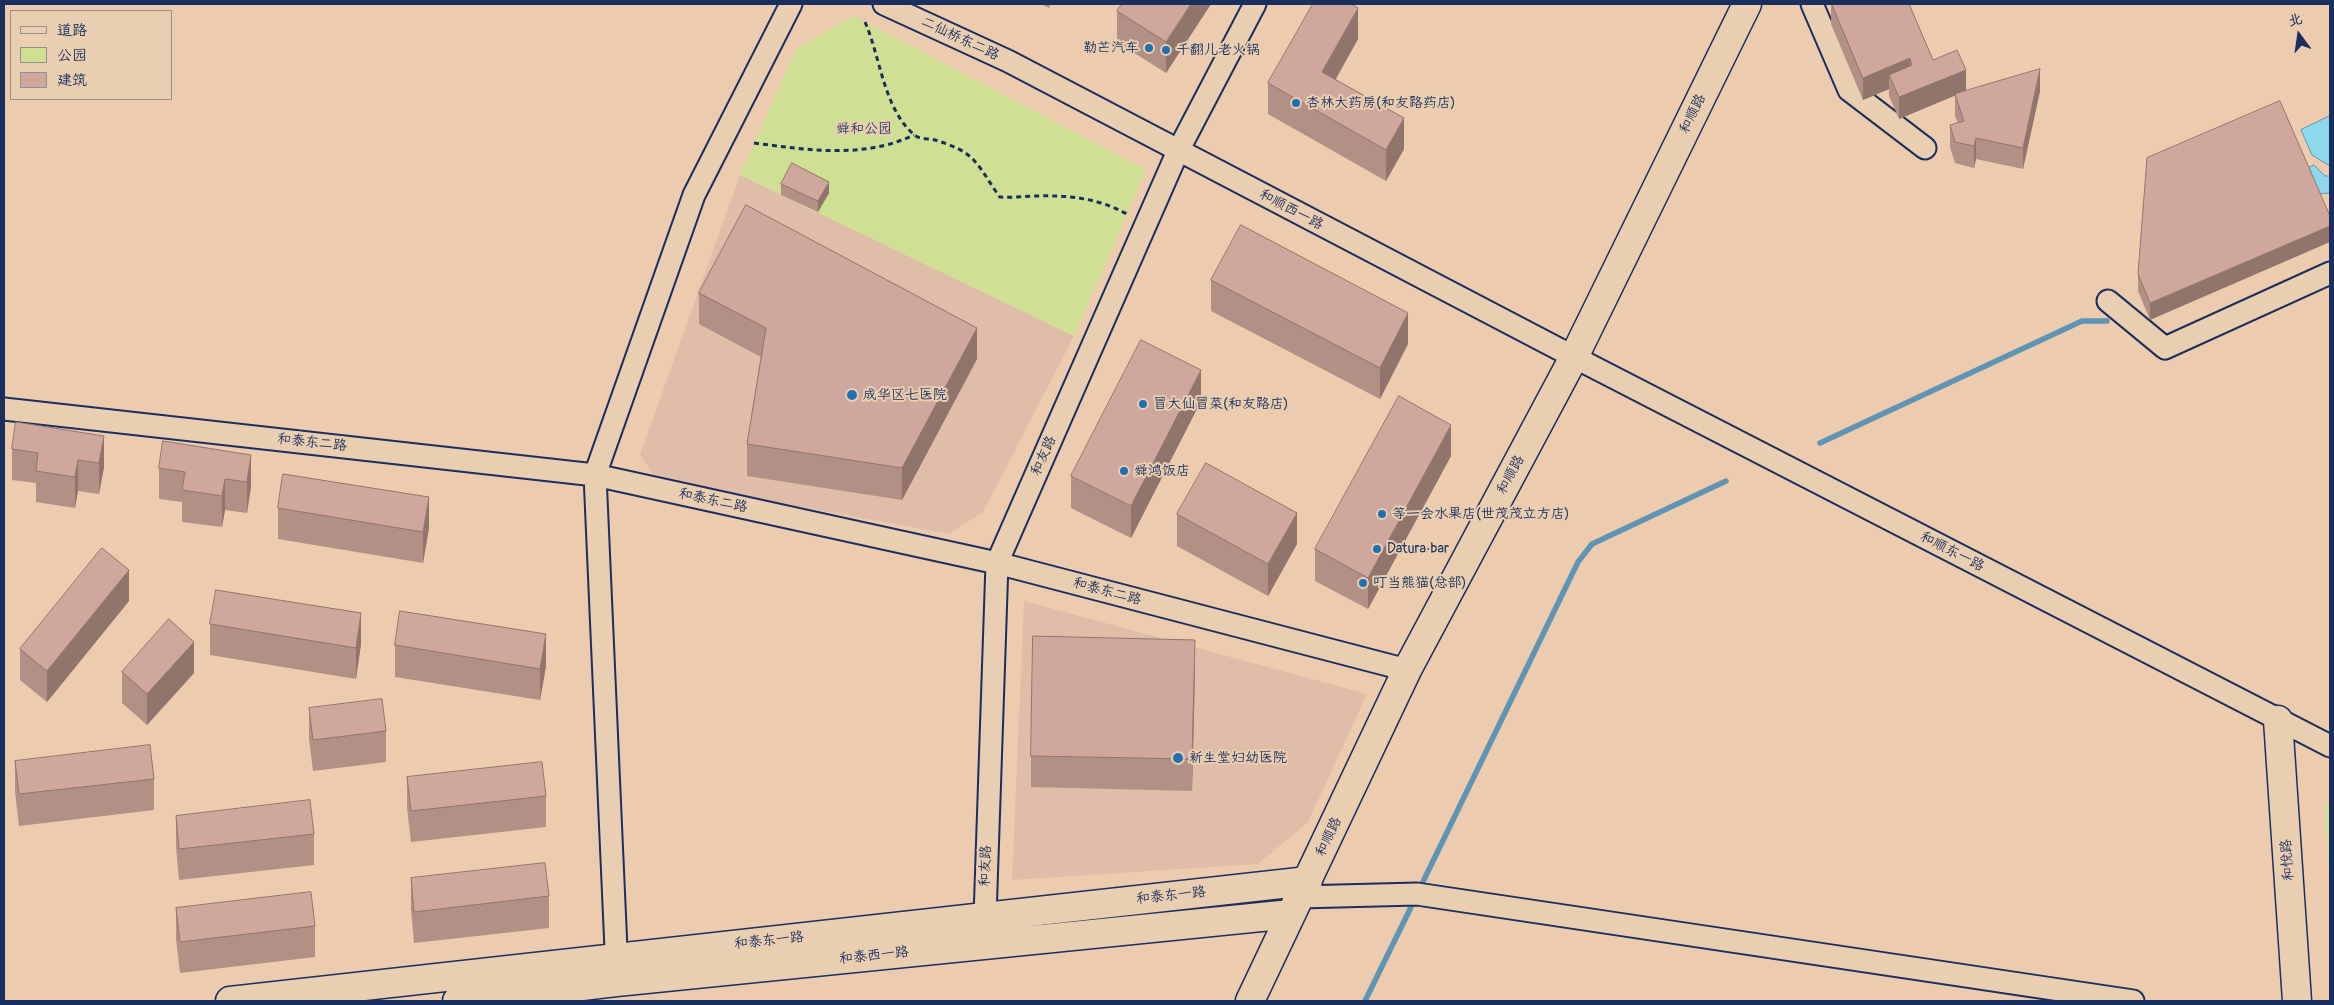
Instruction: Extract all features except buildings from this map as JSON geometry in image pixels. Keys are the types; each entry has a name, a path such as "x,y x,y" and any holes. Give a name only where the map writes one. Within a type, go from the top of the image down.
{"street":[{"path":"617,970 595,475 694,195 791,4"},
{"name":"二仙桥东二路","path":"884,4 1008,61"},
{"name":"和友路","path":"988,945 985,917 997,563 1178,151 1255,4"},
{"name":"和顺路","path":"1250,1001 1407,670 1574,357 1747,4"},
{"path":"1812,4 1848,90 1925,148"},
{"name":"和顺西一路","path":"1008,61 1574,357"},
{"path":"2108,301 2165,348 2330,273"},
{"name":"和顺东一路","path":"1574,357 2330,746"},
{"name":"和泰东二路","path":"4,410 595,475 997,563 1407,670"},
{"name":"和悦路","path":"2278,720 2297,1001"},
{"path":"1299,898 1417,894 2133,1001"},
{"name":"和泰东一路","path":"230,1001 617,970 985,917 1299,898"},
{"name":"和泰西一路","path":"457,1001 617,970 988,945 1299,898"}],"path":[{"path":"865,22 873,41 882,81 902,122 914,135 935,140 964,152 973,159 1000,197 1060,195 1108,204 1127,214"},
{"path":"754,143 841,152 896,144 914,135"}],"shaded area":[{"name":"成华区七医院","path":"740,175 1074,336 983,512 949,534 658,481 640,455"},
{"name":"新生堂妇幼医院","path":"1024,601 1367,694 1308,822 1258,864 1012,880"}],"green space":[{"name":"舜和公园","path":"854,16 1146,170 1074,336 740,175 796,49"},
{"path":"2330,800 2330,895 2325,806"}],"water":[{"path":"2330,116 2330,166 2312,155 2301,130"},
{"path":"2314,165 2325,176 2330,176 2330,193 2317,194 2307,169"}],"waterway":[{"path":"1820,443 2082,321 2107,321"},
{"path":"1419,890 1578,562 1592,544 1726,481"},
{"path":"1365,1001 1415,899"}],"place":[{"name":"勒芒汽车","path":"1149,48"},
{"name":"千翻儿老火锅","path":"1166,50"},
{"name":"杏林大药房(和友路药店)","path":"1296,103"},
{"name":"成华区七医院","path":"852,395"},
{"name":"冒大仙冒菜(和友路店)","path":"1143,404"},
{"name":"舜鸿饭店","path":"1124,471"},
{"name":"等一会水果店(世茂茂立方店)","path":"1382,514"},
{"name":"Datura·bar","path":"1377,549"},
{"name":"叮当熊猫(总部)","path":"1363,583"},
{"name":"新生堂妇幼医院","path":"1178,758"}]}
